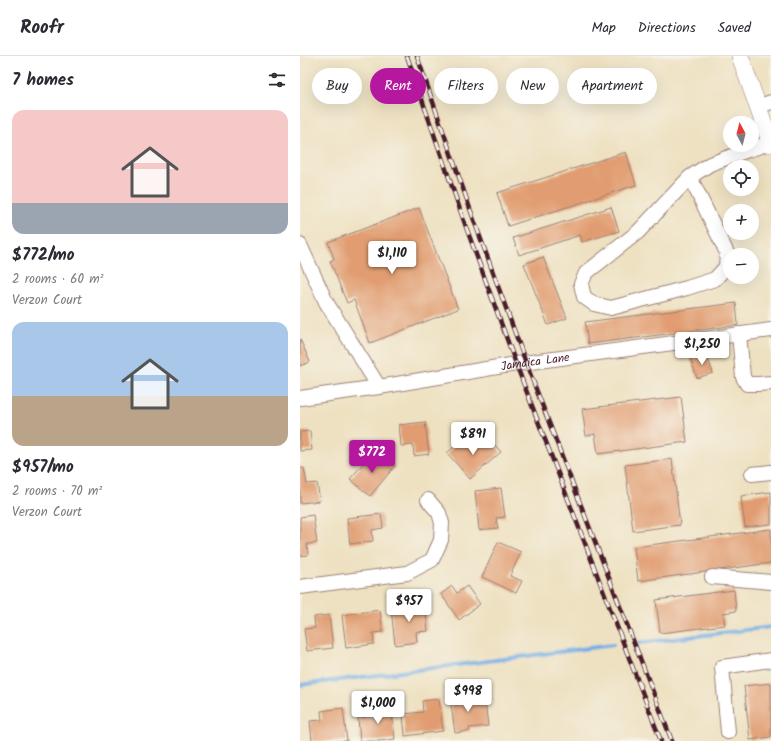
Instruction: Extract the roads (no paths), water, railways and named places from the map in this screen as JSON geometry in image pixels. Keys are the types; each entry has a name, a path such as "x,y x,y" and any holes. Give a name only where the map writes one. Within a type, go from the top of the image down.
{"main road":[{"path":"740,56 764,105 771,144"}],"street":[{"path":"690,177 727,253 726,267 716,279 611,308 594,304 584,297 581,284 586,273 638,232 690,177 710,164 748,150 771,144"},
{"path":"300,245 326,302 379,386"},
{"name":"Jamaica Lane","path":"300,398 516,364 771,330"},
{"path":"739,334 743,377 747,384 771,383"},
{"path":"752,474 771,472"},
{"path":"300,587 407,573 432,560 441,540 442,523 438,513 428,500"},
{"path":"712,577 771,582"},
{"path":"728,732 722,667 771,660"}],"waterway":[{"path":"639,643 771,627"},
{"path":"300,685 613,645"}],"railway":[{"path":"407,56 466,227 516,364 661,741"},
{"path":"417,56 475,223 526,363 672,741"}]}
